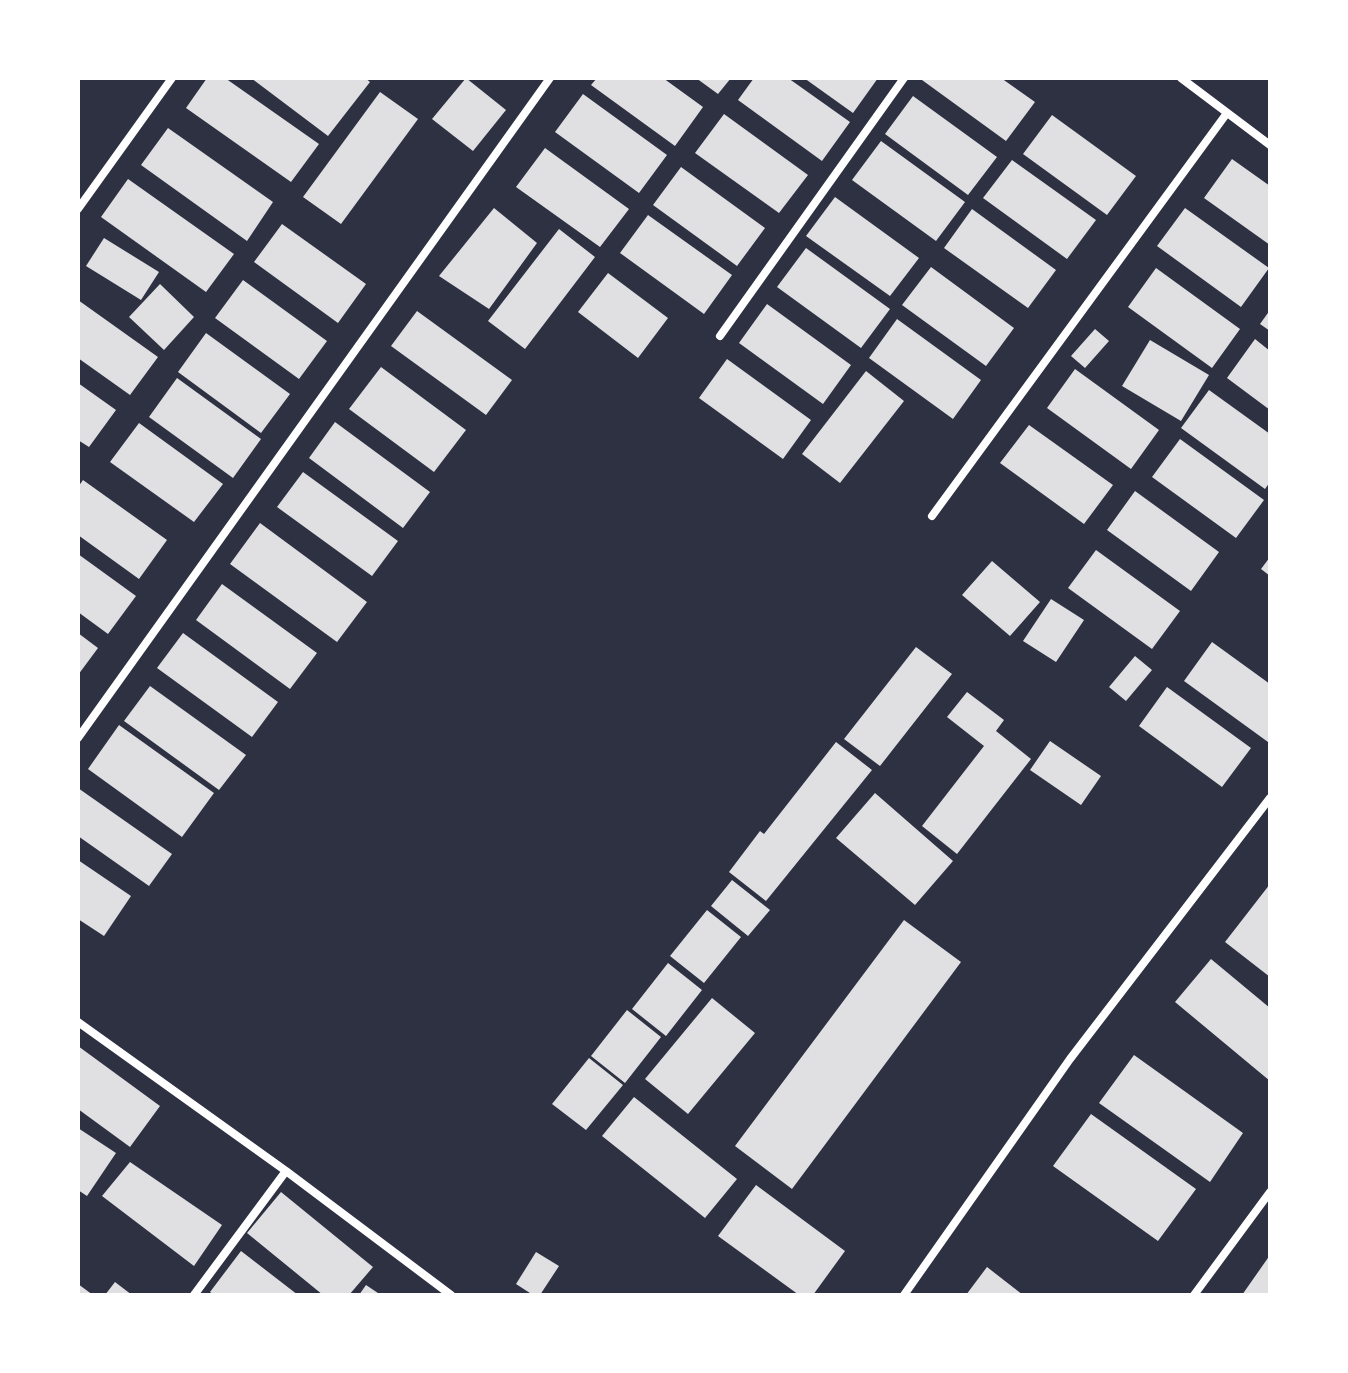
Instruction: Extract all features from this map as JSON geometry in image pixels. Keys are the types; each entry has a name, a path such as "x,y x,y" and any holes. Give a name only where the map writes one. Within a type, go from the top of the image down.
{"street":[{"path":"78,209 172,78"},
{"path":"78,738 550,78"},
{"path":"720,336 904,78"},
{"path":"1181,78 1270,145"},
{"path":"932,516 1227,113"},
{"path":"904,1295 1070,1059 1270,798"},
{"path":"78,1022 286,1171 451,1295"},
{"path":"194,1295 286,1171"},
{"path":"1194,1295 1270,1192"}],"building":[{"path":"207,78 225,78 319,144 291,182 186,108"},
{"path":"251,78 365,78 370,82 328,136"},
{"path":"466,78 506,110 473,151 432,119"},
{"path":"597,78 663,78 703,107 675,146 591,85"},
{"path":"696,78 731,78 718,94"},
{"path":"754,78 788,78 850,122 822,161 738,100"},
{"path":"804,78 878,78 853,113"},
{"path":"1001,78 1035,102 1006,141 922,80"},
{"path":"380,92 418,119 341,224 303,197"},
{"path":"583,94 667,155 639,193 555,132"},
{"path":"913,96 997,157 968,195 885,134"},
{"path":"724,114 808,175 779,213 695,153"},
{"path":"1052,115 1136,176 1107,215 1023,154"},
{"path":"168,128 273,202 247,241 141,165"},
{"path":"881,141 965,202 936,241 852,180"},
{"path":"545,148 629,209 600,247 516,187"},
{"path":"1232,159 1270,186 1270,245 1204,198"},
{"path":"1012,160 1096,220 1067,259 983,198"},
{"path":"681,167 765,228 737,266 653,205"},
{"path":"128,179 234,254 206,292 101,217"},
{"path":"835,197 919,258 890,296 806,236"},
{"path":"494,208 537,243 489,309 439,276"},
{"path":"1185,208 1269,268 1241,307 1157,246"},
{"path":"972,209 1056,270 1028,308 944,248"},
{"path":"648,215 732,275 704,314 620,253"},
{"path":"282,224 366,284 338,323 254,262"},
{"path":"559,229 595,257 525,349 488,321"},
{"path":"104,238 159,272 141,300 86,266"},
{"path":"806,248 890,309 861,348 777,287"},
{"path":"931,267 1014,328 986,366 902,305"},
{"path":"1156,268 1240,329 1212,368 1128,307"},
{"path":"608,273 668,318 638,358 578,312"},
{"path":"243,280 327,341 299,379 215,318"},
{"path":"160,284 194,317 164,350 129,317"},
{"path":"78,300 158,357 130,395 78,358"},
{"path":"767,304 851,365 823,404 739,343"},
{"path":"1270,310 1270,331 1260,324"},
{"path":"417,311 512,380 486,415 391,346"},
{"path":"897,319 981,380 953,419 869,358"},
{"path":"1095,329 1109,341 1085,368 1071,356"},
{"path":"206,333 290,394 261,433 178,372"},
{"path":"1255,339 1270,351 1270,410 1227,378"},
{"path":"1150,340 1209,375 1181,421 1122,386"},
{"path":"727,359 811,420 783,459 699,398"},
{"path":"381,367 466,430 434,472 349,409"},
{"path":"1075,369 1159,430 1131,469 1047,408"},
{"path":"866,371 904,401 840,483 802,454"},
{"path":"177,378 261,439 233,478 149,417"},
{"path":"78,383 116,410 89,447 78,440"},
{"path":"1209,390 1270,434 1270,482 1265,489 1181,428"},
{"path":"335,422 430,492 403,528 309,458"},
{"path":"139,423 223,484 194,522 110,462"},
{"path":"1029,425 1113,485 1084,524 1000,463"},
{"path":"1180,439 1264,500 1236,538 1152,477"},
{"path":"303,472 398,541 372,576 277,507"},
{"path":"83,480 167,540 139,579 78,535 78,487"},
{"path":"1135,491 1219,552 1191,591 1107,530"},
{"path":"260,523 367,602 337,642 230,564"},
{"path":"1096,550 1180,611 1152,649 1068,588"},
{"path":"78,554 136,596 108,634 78,612"},
{"path":"1270,557 1270,576 1261,569"},
{"path":"992,561 1040,602 1010,636 962,595"},
{"path":"222,584 317,653 290,689 196,620"},
{"path":"1051,599 1084,620 1056,662 1023,641"},
{"path":"78,633 98,648 78,675"},
{"path":"183,633 278,702 252,737 157,668"},
{"path":"1212,642 1270,684 1268,742 1184,681"},
{"path":"916,647 952,674 880,766 844,739"},
{"path":"1135,656 1152,670 1126,701 1109,687"},
{"path":"150,686 246,755 219,790 124,721"},
{"path":"1167,687 1251,748 1222,787 1139,726"},
{"path":"967,692 1004,720 996,731 1031,759 957,854 922,826 984,746 947,717"},
{"path":"119,725 214,793 182,837 88,769"},
{"path":"1050,741 1101,776 1081,805 1030,770"},
{"path":"836,742 872,770 766,901 729,872 760,831 764,834"},
{"path":"78,788 172,854 149,886 78,836"},
{"path":"875,793 953,861 915,905 836,838"},
{"path":"78,860 131,896 104,936 78,919"},
{"path":"732,880 770,910 748,936 711,906"},
{"path":"1270,884 1270,977 1225,942"},
{"path":"707,910 741,937 704,983 670,956"},
{"path":"904,920 961,962 792,1189 735,1146"},
{"path":"1211,959 1270,1008 1270,1081 1175,1002"},
{"path":"668,963 702,990 666,1036 632,1009"},
{"path":"712,998 755,1033 688,1114 645,1079"},
{"path":"627,1010 661,1037 625,1083 591,1056"},
{"path":"78,1046 160,1106 130,1147 78,1109"},
{"path":"1134,1055 1243,1133 1210,1182 1099,1103"},
{"path":"589,1058 623,1085 586,1130 552,1104"},
{"path":"634,1097 737,1179 705,1218 602,1136"},
{"path":"1091,1114 1196,1189 1158,1241 1053,1166"},
{"path":"78,1128 116,1153 87,1196 78,1190"},
{"path":"130,1162 222,1225 194,1266 102,1196"},
{"path":"756,1185 845,1251 813,1295 799,1295 718,1236"},
{"path":"281,1192 373,1267 349,1295 323,1295 247,1233"},
{"path":"241,1251 298,1295 214,1295 210,1292"},
{"path":"536,1252 559,1266 540,1295 533,1295 516,1284"},
{"path":"1270,1255 1270,1295 1242,1295"},
{"path":"987,1267 1023,1295 966,1295"},
{"path":"115,1282 132,1295 105,1295"},
{"path":"78,1284 93,1295 78,1295"},
{"path":"366,1285 381,1295 359,1295"}]}
